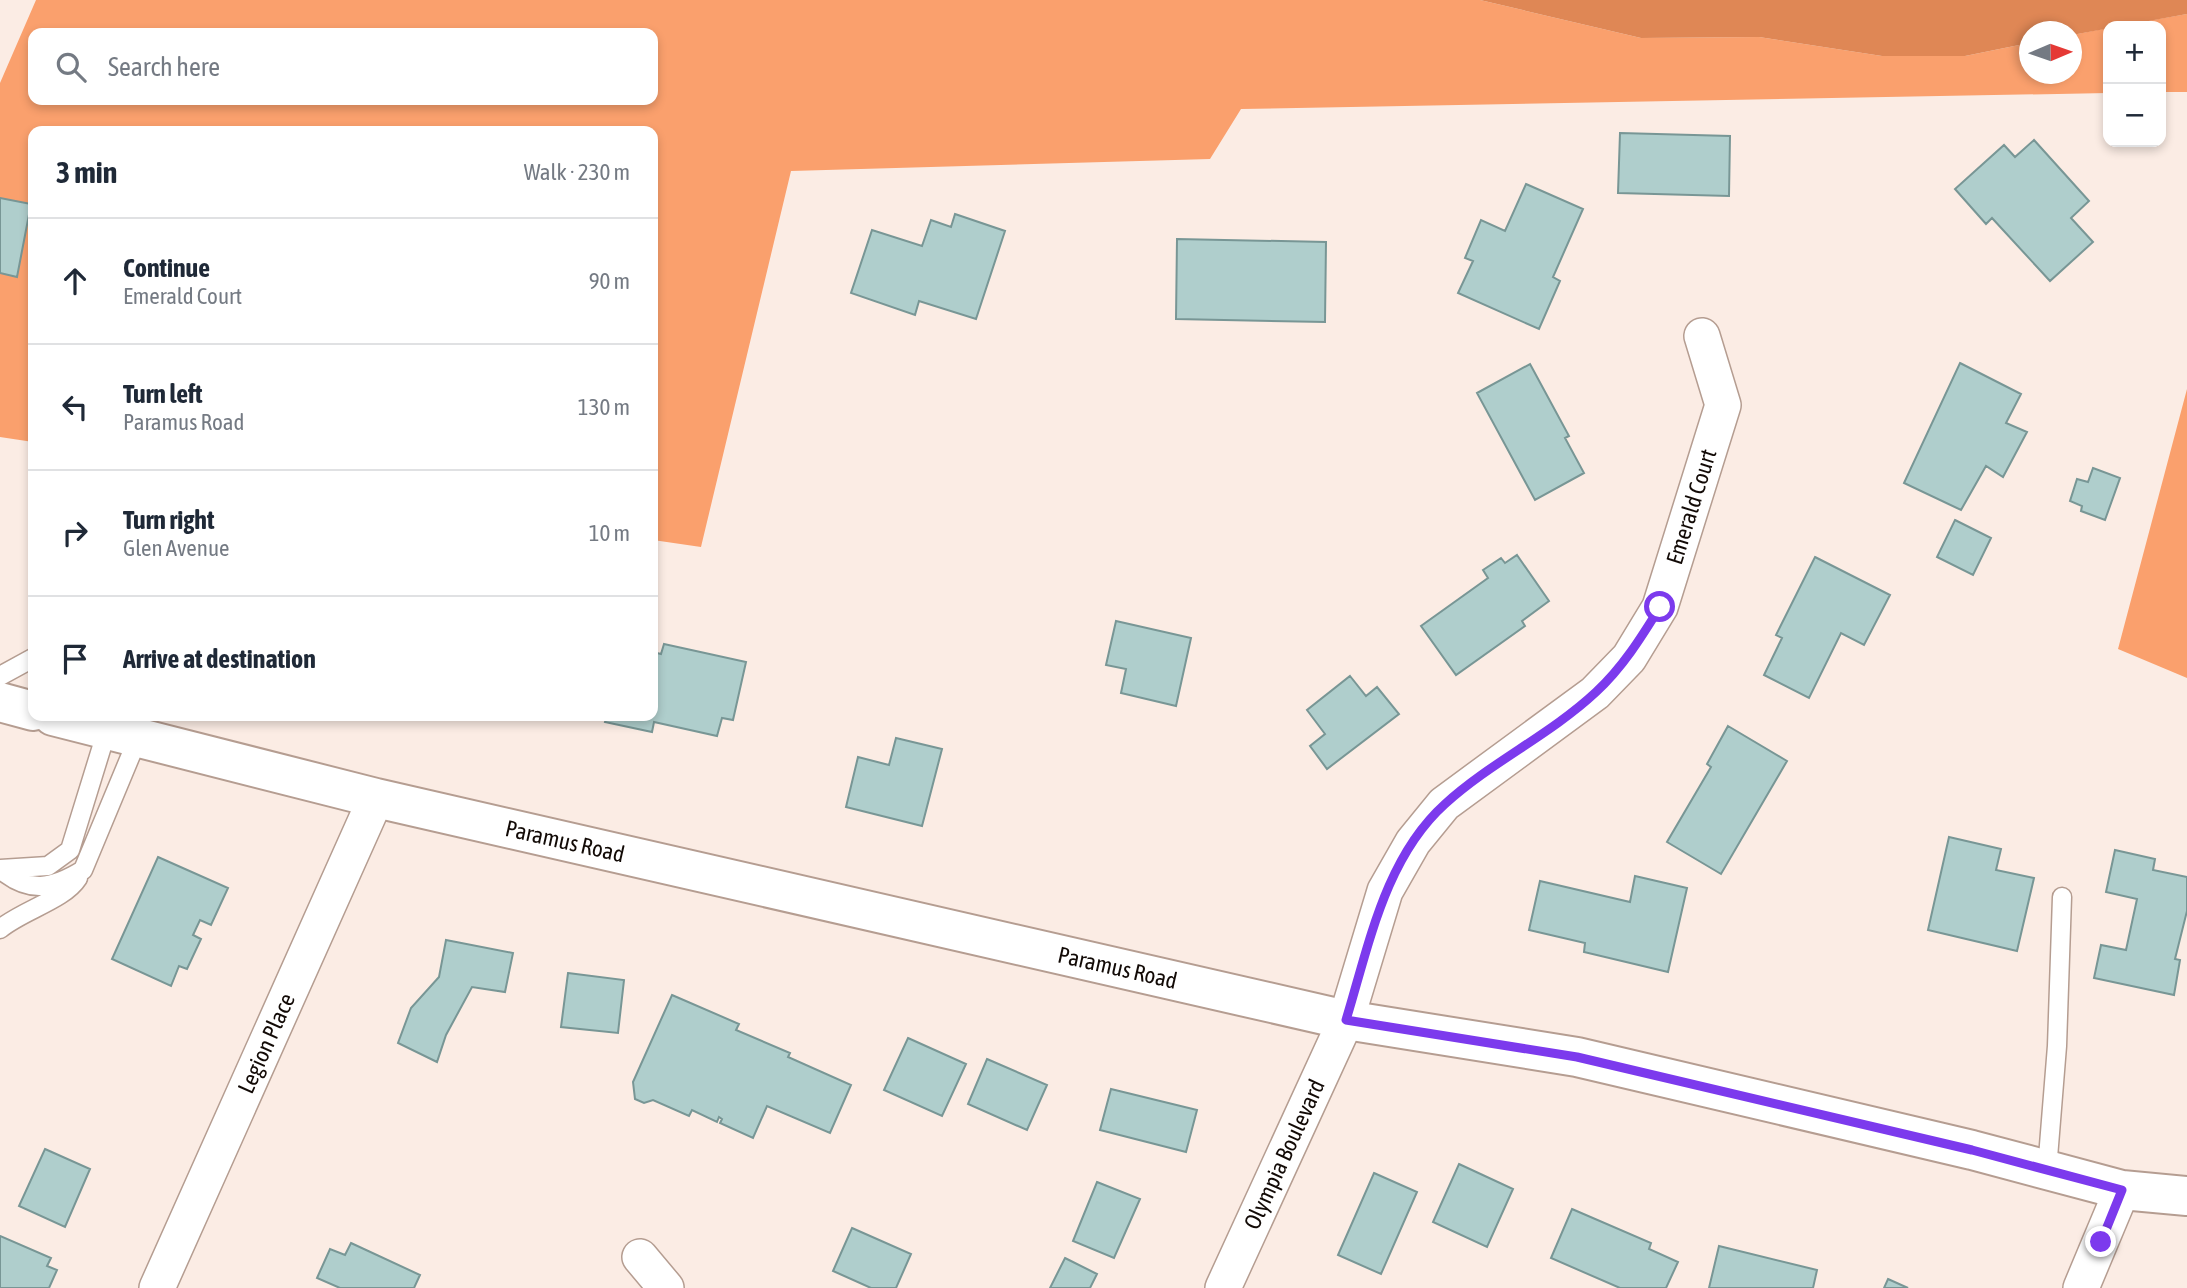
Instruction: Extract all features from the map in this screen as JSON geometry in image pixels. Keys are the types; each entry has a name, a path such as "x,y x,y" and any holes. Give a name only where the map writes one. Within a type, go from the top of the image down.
{"main road":[{"path":"0,702 28,710"},
{"name":"Paramus Road","path":"72,721 376,798 1113,964 1346,1020 1577,1057 2122,1190 2187,1196"}],"street":[{"name":"Emerald Court","path":"1346,1020 1385,891 1413,842 1444,804 1595,693 1629,657 1660,607 1723,405 1702,336"},
{"name":"Legion Place","path":"157,1288 376,798"},
{"name":"Olympia Boulevard","path":"1223,1288 1346,1020"},
{"path":"2081,1288 2122,1190"},
{"path":"640,1257 666,1288"}],"lane":[{"path":"0,676 28,661"},
{"path":"0,869 48,866 70,850 122,734"},
{"path":"0,929 36,905 57,898 73,886 92,853 122,734"},
{"path":"0,869 16,883 40,887 62,882 83,870"},
{"path":"2047,1170 2057,1046 2062,897"}],"shaded area":[{"path":"36,0 1480,0 1641,38 1759,37 1882,56 1965,56 2019,45 2019,84 2082,84 2082,33 2103,29 2103,93 1241,109 1210,159 791,171 701,547 658,541 658,126 28,126 28,441 0,437 0,83"},
{"path":"1480,0 2187,0 2187,14 2149,21 2103,21 2103,29 2082,33 2082,21 2019,21 2019,45 1965,56 1882,56 1759,37 1641,38"},
{"path":"2187,14 2187,92 2166,92 2166,21 2147,21"},
{"path":"2187,389 2187,678 2118,649"}],"building":[{"path":"1620,133 1730,136 1729,196 1618,193"},
{"path":"2034,140 2089,201 2071,218 2093,242 2050,281 1992,218 1986,224 1955,189 2004,145 2015,157"},
{"path":"1526,184 1583,209 1553,277 1560,281 1539,329 1458,293 1473,261 1465,258 1481,220 1505,231"},
{"path":"0,198 28,203 28,220 17,277 0,273"},
{"path":"955,214 1005,231 976,319 919,301 915,315 851,293 872,230 922,246 931,220 951,227"},
{"path":"1177,239 1326,242 1325,322 1176,319"},
{"path":"1960,363 2021,394 2006,423 2027,432 2003,477 1986,466 1961,510 1904,483"},
{"path":"1530,364 1569,436 1565,438 1584,473 1535,500 1477,393"},
{"path":"2093,468 2120,478 2105,520 2081,511 2082,506 2070,501 2077,479 2088,482"},
{"path":"1955,520 1991,538 1973,575 1937,557"},
{"path":"1517,555 1549,601 1522,621 1525,626 1456,675 1421,626 1488,578 1483,570 1501,558 1505,563"},
{"path":"1815,557 1890,595 1864,645 1841,633 1809,698 1764,675 1782,638 1776,635"},
{"path":"1116,621 1191,638 1176,706 1121,693 1126,669 1106,665"},
{"path":"664,644 746,662 733,720 722,718 717,736 654,722 652,732 605,722 658,721 658,653 661,654"},
{"path":"1350,676 1366,696 1377,687 1399,714 1327,769 1310,746 1325,734 1307,710"},
{"path":"1728,726 1787,761 1721,874 1667,842 1711,767 1707,764"},
{"path":"896,738 942,749 922,826 846,807 858,757 889,765"},
{"path":"1949,837 2001,849 1996,870 2034,878 2017,951 1928,930"},
{"path":"2115,850 2155,859 2153,870 2187,877 2187,911 2175,959 2180,960 2174,995 2094,978 2101,945 2126,950 2137,899 2106,892"},
{"path":"158,857 228,888 211,925 200,920 193,935 201,939 187,969 179,966 171,986 112,959"},
{"path":"1635,876 1687,888 1668,972 1584,952 1585,943 1529,930 1540,881 1630,902"},
{"path":"446,940 513,953 505,992 472,987 446,1035 437,1062 398,1043 411,1008 439,977"},
{"path":"568,973 624,980 618,1033 561,1027"},
{"path":"672,995 739,1024 736,1030 790,1053 788,1057 851,1085 830,1133 767,1106 753,1138 720,1123 722,1119 719,1117 717,1122 692,1110 689,1116 653,1100 644,1103 635,1099 633,1082"},
{"path":"908,1038 966,1064 942,1116 884,1090"},
{"path":"987,1059 1047,1085 1027,1130 968,1104"},
{"path":"1111,1089 1197,1110 1186,1152 1100,1130"},
{"path":"45,1149 90,1169 65,1227 19,1206"},
{"path":"1459,1164 1513,1189 1487,1247 1433,1222"},
{"path":"1374,1173 1417,1192 1381,1274 1338,1255"},
{"path":"1097,1182 1140,1199 1114,1258 1073,1241"},
{"path":"1572,1209 1651,1243 1649,1249 1678,1262 1666,1288 1620,1288 1551,1258"},
{"path":"852,1228 911,1254 896,1288 871,1288 833,1271"},
{"path":"0,1236 51,1258 47,1266 57,1270 49,1288 0,1288"},
{"path":"351,1243 420,1275 414,1288 340,1288 317,1278 330,1249 345,1255"},
{"path":"1719,1246 1817,1270 1813,1288 1709,1288"},
{"path":"1065,1258 1097,1274 1090,1288 1050,1288"},
{"path":"1888,1279 1908,1288 1884,1288"}],"route":[{"path":"1660,607 1629,657 1595,693 1444,804 1413,842 1385,891 1346,1020 1577,1057 1972,1150 2122,1190 2101,1242"}]}
